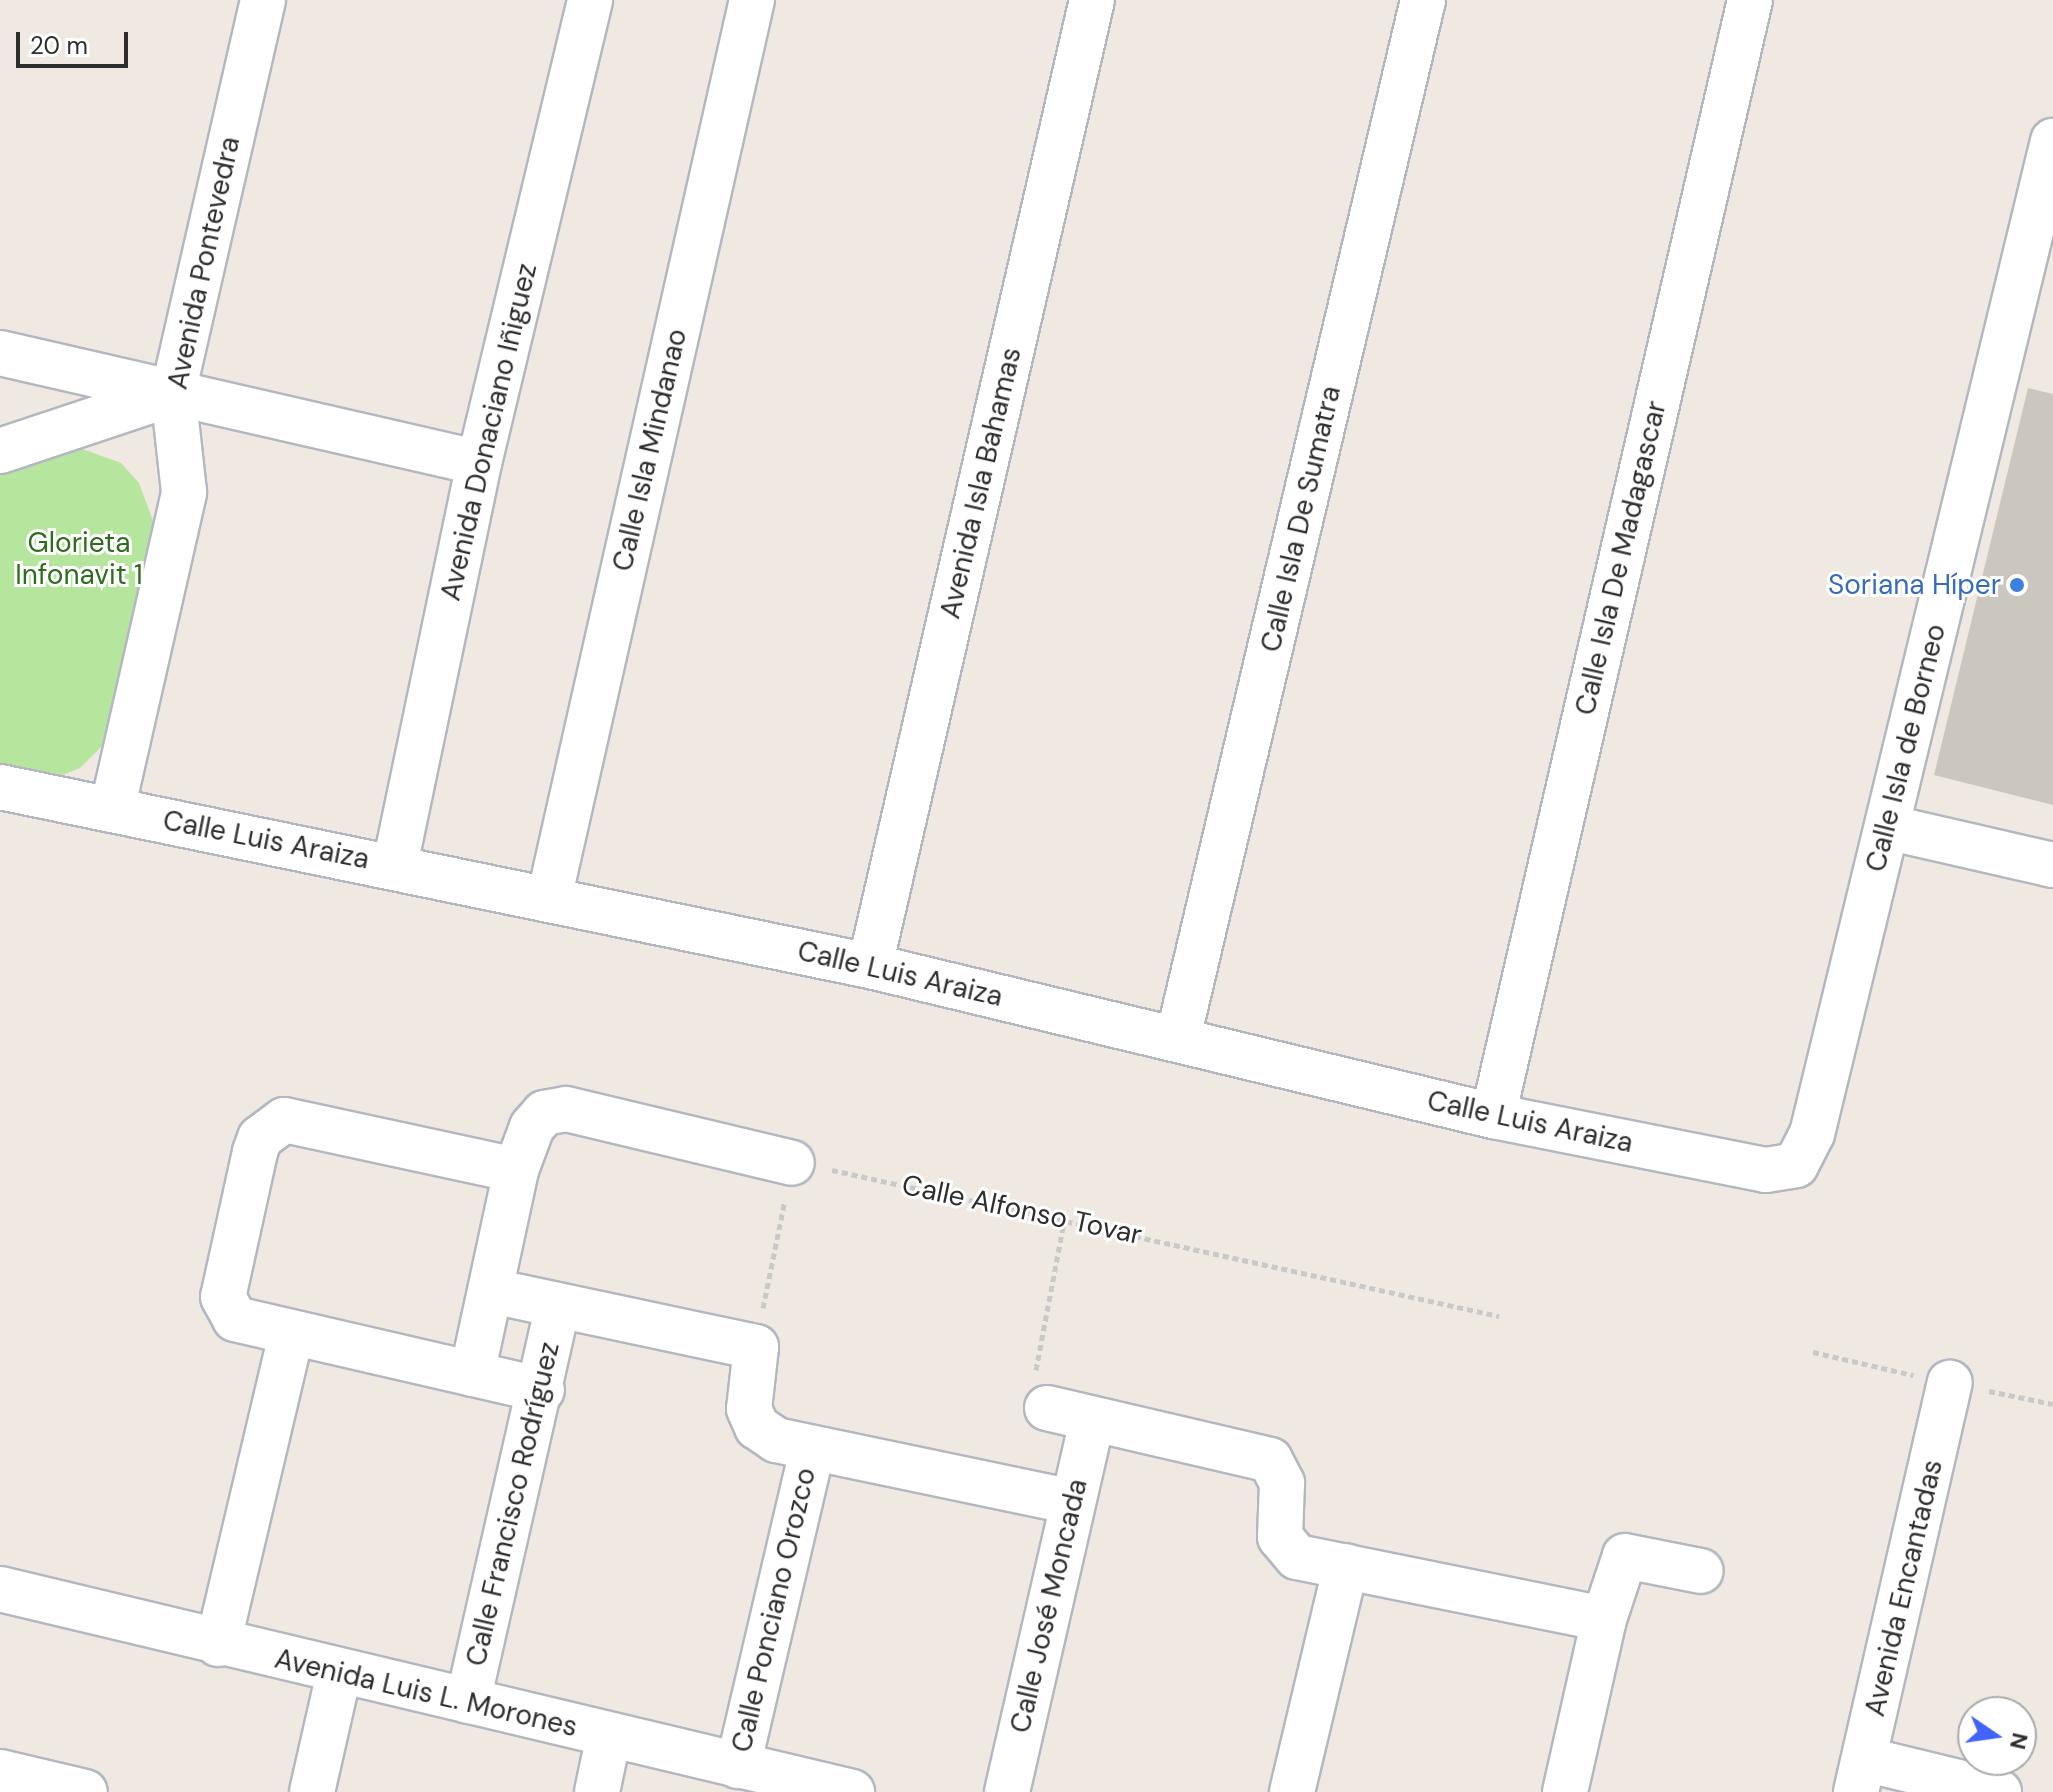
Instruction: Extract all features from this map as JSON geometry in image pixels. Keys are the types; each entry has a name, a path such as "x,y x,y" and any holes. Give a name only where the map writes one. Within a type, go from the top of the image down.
{"street":[{"name":"Avenida Pontevedra","path":"112,810 184,492 173,393 263,0"},
{"name":"Avenida Donaciano Iñiguez","path":"395,865 479,463 590,0"},
{"name":"Calle Isla Mindanao","path":"549,899 752,0"},
{"name":"Avenida Isla Bahamas","path":"870,966 1092,0"},
{"name":"Calle Isla De Sumatra","path":"1178,1038 1423,0"},
{"name":"Calle Isla De Madagascar","path":"1493,1116 1750,0"},
{"name":"Calle Isla de Borneo","path":"1796,1165 1812,1134 2053,141"},
{"path":"0,353 479,463"},
{"path":"0,451 173,393"},
{"name":"Calle Luis Araiza","path":"0,787 395,865 870,966 1493,1116 1766,1170 1796,1165"},
{"path":"1887,827 2053,865"},
{"path":"472,1374 516,1170 532,1127 544,1113 566,1109 792,1163"},
{"path":"516,1170 297,1121 272,1126 255,1152 223,1297 235,1319 542,1390"},
{"path":"492,1291 756,1347"},
{"name":"Calle Francisco Rodríguez","path":"468,1701 542,1390 558,1306"},
{"path":"218,1644 291,1334"},
{"name":"Calle Ponciano Orozco","path":"738,1766 812,1450 763,1434 753,1421 749,1394 756,1347"},
{"name":"Avenida Encantadas","path":"1860,1776 1950,1383"},
{"path":"1047,1408 1092,1421 1255,1454 1279,1470 1280,1537 1297,1557 1604,1619"},
{"name":"Calle José Moncada","path":"1007,1792 1092,1421"},
{"path":"812,1450 1072,1502"},
{"path":"1565,1792 1604,1619 1625,1556 1701,1571"},
{"path":"1292,1792 1346,1566"},
{"name":"Avenida Luis L. Morones","path":"0,1589 339,1673 852,1792"},
{"path":"312,1792 339,1673"},
{"path":"597,1792 609,1735"},
{"path":"0,1772 85,1792"},
{"path":"1860,1776 1999,1792"}],"path":[{"name":"Calle Alfonso Tovar","path":"792,1163 1065,1217 1499,1316"},
{"path":"756,1347 792,1163"},
{"path":"1047,1408 1036,1395 1035,1371 1065,1217"}],"green space":[{"name":"Glorieta Infonavit 1","path":"74,446 121,463 139,483 156,529 120,728 80,768 52,779 0,776 0,465"}],"building":[{"name":"Soriana Híper","path":"2028,388 2053,394 2053,805 1934,775"}],"place":[{"name":"Soriana Híper","path":"2017,585"}]}
